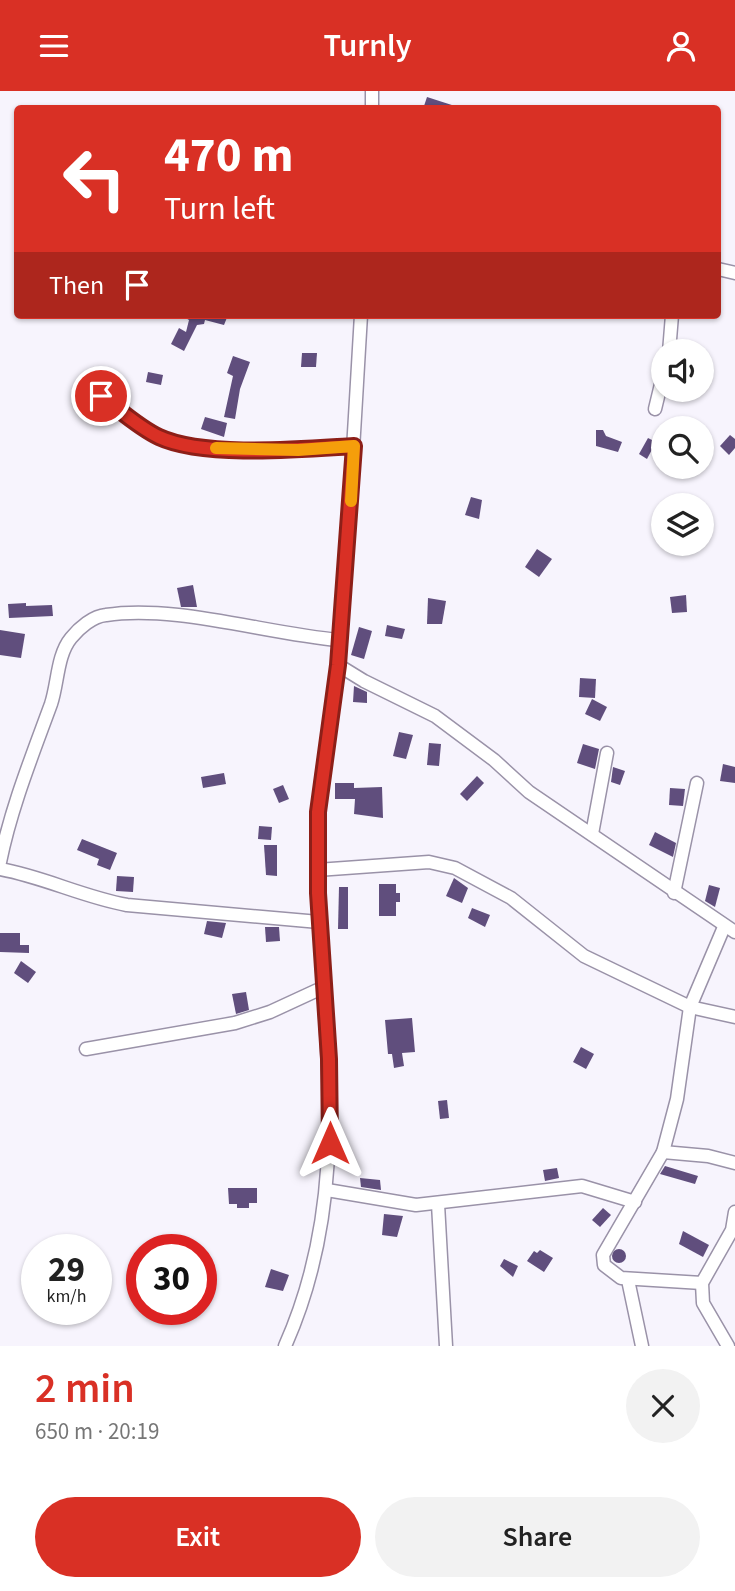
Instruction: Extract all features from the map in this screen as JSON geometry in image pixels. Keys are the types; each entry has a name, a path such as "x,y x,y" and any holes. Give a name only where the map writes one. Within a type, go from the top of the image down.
{"street":[{"path":"285,1346 315,1262 327,1190 331,1110 319,922 318,812 338,665 354,446 360,319"},
{"path":"670,339 672,319"},
{"path":"101,396 148,430 172,442 252,449 354,446"},
{"path":"655,409 657,402"},
{"path":"0,862 6,829 54,695 65,647 83,626 104,615 150,613 292,636 339,640"},
{"path":"338,665 363,681 435,716 494,760 529,792 729,930 690,1007 677,1099 663,1152 603,1255 608,1270 628,1280 702,1283"},
{"path":"592,834 607,753"},
{"path":"674,893 697,783"},
{"path":"317,870 429,862 455,868 511,898 584,956 690,1007 735,1017"},
{"path":"0,869 23,873 96,899 127,905 319,922"},
{"path":"86,1049 235,1023 270,1012 322,988"},
{"path":"663,1152 708,1156 735,1163"},
{"path":"327,1190 394,1203 438,1204 582,1186 635,1202"},
{"path":"438,1204 446,1346"},
{"path":"728,1346 703,1303 702,1283 732,1230 735,1212"},
{"path":"628,1280 642,1346"}],"building":[{"path":"427,97 452,105 424,105"},
{"path":"226,319 224,325 205,320 204,324 197,325 184,351 171,344 179,328 186,332 189,320"},
{"path":"302,353 317,353 316,367 301,367"},
{"path":"233,356 250,362 240,389 235,419 224,417 233,376 227,373"},
{"path":"148,372 163,375 161,385 146,382"},
{"path":"205,417 227,423 224,437 201,429"},
{"path":"596,430 603,430 606,436 622,442 618,452 596,446"},
{"path":"730,435 735,439 735,448 729,455 720,446"},
{"path":"648,438 651,440 651,451 647,459 639,454"},
{"path":"471,497 482,500 479,519 465,515"},
{"path":"537,549 552,559 539,577 525,567"},
{"path":"193,585 197,607 181,607 177,588"},
{"path":"686,595 687,612 672,613 670,597"},
{"path":"428,598 446,601 442,624 427,624"},
{"path":"26,603 26,606 52,605 53,616 9,618 8,604"},
{"path":"387,625 405,629 402,639 385,636"},
{"path":"359,627 372,631 364,659 351,655"},
{"path":"0,630 25,634 21,658 0,655"},
{"path":"580,678 596,679 595,698 579,697"},
{"path":"354,686 367,692 367,703 353,702"},
{"path":"592,699 607,707 600,721 585,714"},
{"path":"399,732 413,735 406,759 393,756"},
{"path":"429,743 441,744 439,766 427,765"},
{"path":"583,744 599,749 595,769 577,763"},
{"path":"723,764 735,767 735,783 720,781"},
{"path":"613,767 625,771 620,785 611,782"},
{"path":"224,773 226,784 203,788 201,777"},
{"path":"477,776 484,783 467,801 460,794"},
{"path":"335,783 354,783 354,788 382,787 383,818 354,814 355,799 335,799"},
{"path":"283,785 289,799 279,803 273,789"},
{"path":"670,788 685,789 683,806 669,805"},
{"path":"259,826 272,827 271,840 258,839"},
{"path":"655,832 676,843 673,857 649,845"},
{"path":"82,839 117,853 110,870 97,865 99,859 77,850"},
{"path":"264,845 277,845 277,876 266,875"},
{"path":"117,876 134,877 133,892 116,891"},
{"path":"454,878 468,888 462,903 446,896"},
{"path":"379,884 396,884 400,902 396,902 396,916 379,916"},
{"path":"709,885 720,888 715,907 705,901"},
{"path":"339,887 348,887 348,929 338,929"},
{"path":"472,908 490,915 485,927 468,918"},
{"path":"207,921 226,923 222,938 204,934"},
{"path":"265,927 279,927 280,941 266,942"},
{"path":"0,933 20,933 20,945 29,945 29,953 0,952"},
{"path":"21,961 36,972 28,983 14,973"},
{"path":"246,992 249,1010 236,1014 232,994"},
{"path":"412,1018 415,1052 402,1053 404,1066 394,1068 392,1054 388,1054 385,1020"},
{"path":"581,1047 594,1054 586,1069 573,1062"},
{"path":"447,1100 449,1118 440,1119 438,1101"},
{"path":"665,1166 698,1176 695,1184 660,1174"},
{"path":"557,1168 559,1178 545,1181 543,1170"},
{"path":"360,1178 380,1180 381,1190 361,1187"},
{"path":"228,1188 257,1188 257,1203 249,1203 249,1208 237,1208 237,1204 229,1204"},
{"path":"603,1208 611,1215 600,1227 592,1220"},
{"path":"384,1214 403,1216 397,1237 382,1235"},
{"path":"683,1231 709,1245 703,1257 679,1244"},
{"path":"616,1249 622,1249 626,1256 622,1263 616,1263 612,1259 612,1253"},
{"path":"540,1250 553,1258 544,1272 527,1261 534,1251 537,1253"},
{"path":"504,1259 518,1266 513,1277 500,1266"},
{"path":"271,1269 289,1275 283,1291 265,1287"}],"slow traffic":[{"path":"216,448 298,450 354,446 351,501"}],"route":[{"path":"101,396 148,430 172,442 252,449 298,450 354,446 338,665 318,812 318,893 322,988 329,1059 330,1143"}]}
